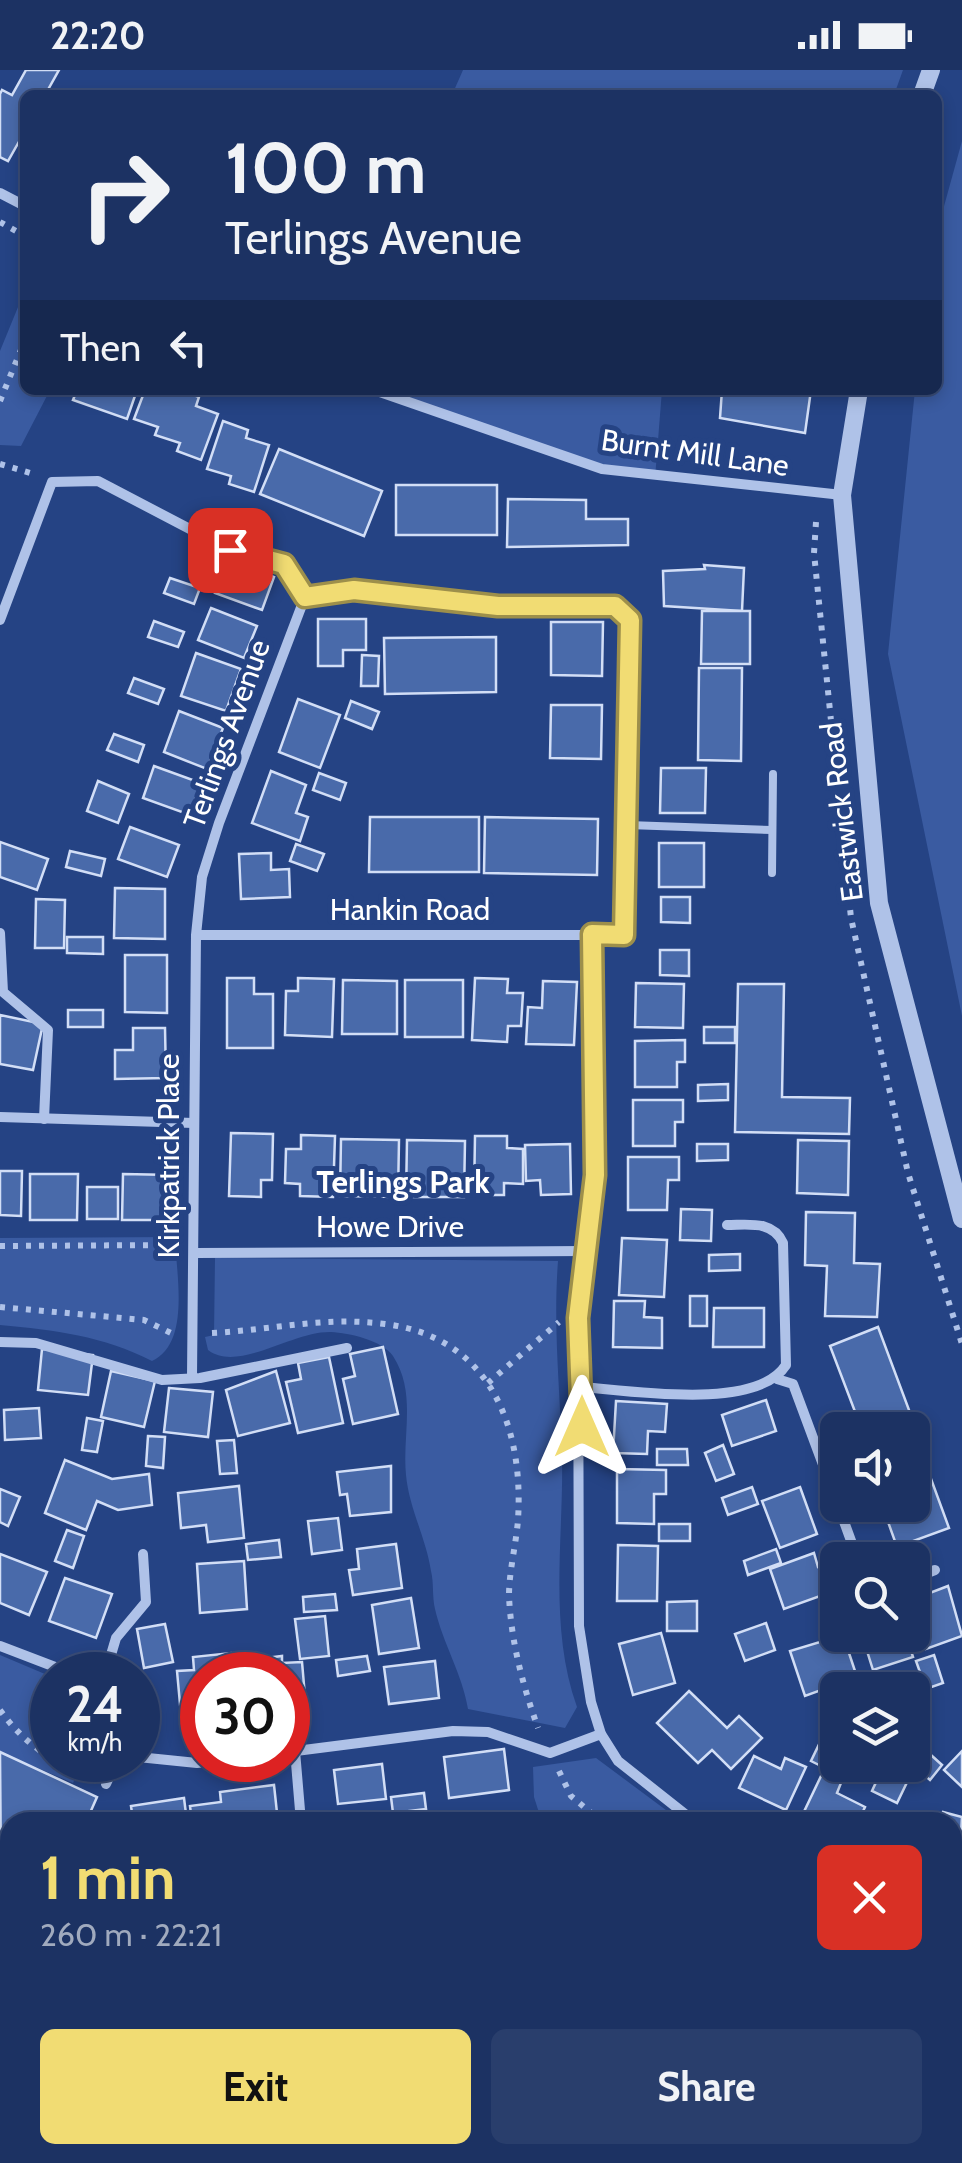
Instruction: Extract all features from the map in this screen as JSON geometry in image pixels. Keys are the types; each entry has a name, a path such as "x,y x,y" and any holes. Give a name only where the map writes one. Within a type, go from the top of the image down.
{"street":[{"name":"Burnt Mill Lane","path":"388,395 602,469 842,495"},
{"name":"Eastwick Road","path":"858,395 842,495 879,903 962,1219"},
{"path":"1,616 52,482 98,480 230,550 284,564 305,597 354,590 498,606 615,606 630,620 628,825"},
{"name":"Terlings Avenue","path":"196,935 207,860 305,597"},
{"name":"Hankin Road","path":"196,935 624,935 628,825"},
{"path":"0,933 3,992 48,1030 44,1119"},
{"path":"592,934 595,1175 578,1318 582,1387 579,1626 591,1702 601,1734 618,1761 682,1812"},
{"name":"Kirkpatrick Place","path":"192,1378 196,935"},
{"path":"0,1118 194,1123"},
{"path":"582,1387 740,1394 778,1379 786,1365 784,1243 779,1233 762,1225 727,1225"},
{"name":"Howe Drive","path":"193,1249 586,1251"},
{"path":"0,1342 36,1343 162,1380 192,1378 347,1348"},
{"path":"778,1379 792,1384 820,1458"},
{"path":"112,1652 116,1638 146,1602 144,1554"},
{"path":"930,1572 935,1570"},
{"path":"0,1646 30,1657"},
{"path":"310,1750 453,1731 488,1732 550,1753 601,1734"},
{"path":"295,1782 300,1812"}],"lane":[{"path":"772,873 773,774"},
{"path":"628,825 772,830"}],"path":[{"path":"0,401 20,352"},
{"path":"0,464 52,482"},
{"path":"0,1246 193,1249"},
{"path":"0,1307 144,1320 169,1335 241,1332 296,1321 388,1324 463,1354 488,1383 512,1428 518,1517 509,1594 520,1677 571,1796 590,1812"},
{"path":"488,1383 562,1320 578,1318"},
{"path":"0,1710 20,1738 54,1762 106,1784"}],"shaded area":[{"path":"463,70 903,70 896,90 454,90"},
{"path":"962,141 962,1016 888,654 914,395 942,395 942,214"},
{"path":"20,302 20,395 47,395 21,446 0,445 0,351"},
{"path":"388,395 662,395 655,478 602,469"},
{"path":"175,1237 177,1324 164,1352 152,1361 78,1336 0,1325 0,1238"},
{"path":"215,1258 558,1261 560,1613 568,1676 577,1707 565,1728 468,1709 438,1622 429,1559 408,1487 407,1399 393,1356 373,1342 331,1332 234,1357 208,1350 205,1337 214,1335"},
{"path":"0,1655 30,1668 30,1765 0,1752"},
{"path":"596,1758 669,1812 539,1812 533,1767"}],"building":[{"path":"26,70 59,70 48,90 20,90 20,140 8,161 0,157 0,94 2,90 12,95"},
{"path":"75,395 135,395 127,419 73,400"},
{"path":"143,395 194,395 199,397 196,406 218,414 201,460 177,451 180,443 155,435 158,427 134,419"},
{"path":"722,395 810,395 805,433 720,418"},
{"path":"223,421 248,430 246,438 269,445 254,492 229,484 231,476 207,469"},
{"path":"279,449 382,491 364,536 260,494"},
{"path":"396,485 497,485 497,535 396,535"},
{"path":"508,499 586,500 586,519 628,519 628,545 507,547"},
{"path":"227,560 274,577 262,610 215,593"},
{"path":"704,565 744,568 742,611 664,606 663,571 705,569"},
{"path":"170,578 200,588 194,604 164,593"},
{"path":"211,608 257,626 244,658 198,640"},
{"path":"702,611 750,611 750,664 701,664"},
{"path":"318,619 366,619 366,650 343,650 343,666 318,666"},
{"path":"154,621 184,632 178,647 148,637"},
{"path":"551,622 603,622 602,676 551,675"},
{"path":"496,637 496,692 385,694 384,638"},
{"path":"196,653 241,669 226,711 181,696"},
{"path":"362,655 379,656 378,686 361,686"},
{"path":"699,668 742,668 741,761 698,760"},
{"path":"134,678 164,689 158,704 128,693"},
{"path":"298,699 340,715 320,768 279,752"},
{"path":"351,701 379,712 372,729 345,718"},
{"path":"551,705 602,705 601,759 550,758"},
{"path":"179,711 223,728 207,769 164,752"},
{"path":"114,734 144,745 138,762 107,750"},
{"path":"154,766 201,783 190,815 143,798"},
{"path":"661,768 706,768 705,813 660,813"},
{"path":"271,771 306,785 296,813 308,817 300,841 252,823"},
{"path":"319,773 346,783 340,800 313,790"},
{"path":"98,781 129,794 118,823 87,811"},
{"path":"370,817 479,817 479,872 369,872"},
{"path":"485,817 598,819 597,875 484,873"},
{"path":"130,827 179,845 167,877 118,859"},
{"path":"0,842 48,859 37,890 0,877"},
{"path":"659,843 704,843 704,887 659,887"},
{"path":"296,844 324,854 317,871 290,861"},
{"path":"70,851 105,859 101,876 66,867"},
{"path":"271,853 271,870 289,869 290,897 241,899 239,854"},
{"path":"115,888 165,889 165,939 114,938"},
{"path":"661,897 690,897 690,923 661,922"},
{"path":"36,899 65,900 64,948 35,948"},
{"path":"67,937 103,937 103,954 67,953"},
{"path":"660,950 689,950 689,976 660,975"},
{"path":"125,955 167,955 167,1013 125,1012"},
{"path":"227,978 254,978 254,994 273,994 273,1048 227,1048"},
{"path":"298,978 334,979 332,1037 285,1035 286,991 298,991"},
{"path":"475,978 508,979 507,993 523,993 521,1026 508,1026 507,1042 472,1040"},
{"path":"343,980 397,981 397,1034 342,1034"},
{"path":"405,980 463,980 463,1037 405,1037"},
{"path":"543,981 577,982 574,1045 526,1044 528,1007 542,1008"},
{"path":"636,983 684,984 683,1028 635,1027"},
{"path":"738,984 784,984 782,1097 850,1098 849,1134 735,1132"},
{"path":"68,1010 103,1010 103,1027 68,1027"},
{"path":"0,1015 43,1024 33,1070 0,1064"},
{"path":"704,1027 735,1027 735,1043 704,1043"},
{"path":"133,1028 165,1028 166,1078 115,1079 115,1050 133,1050"},
{"path":"685,1040 685,1062 677,1062 677,1087 635,1087 635,1041"},
{"path":"728,1084 728,1100 698,1101 698,1085"},
{"path":"633,1100 683,1100 683,1122 675,1122 675,1146 633,1146"},
{"path":"231,1133 273,1134 272,1180 261,1180 261,1197 229,1196"},
{"path":"301,1135 335,1136 333,1197 300,1196 300,1184 285,1183 286,1149 301,1149"},
{"path":"475,1136 507,1136 507,1148 523,1149 523,1184 504,1183 504,1195 474,1195"},
{"path":"341,1139 399,1140 398,1197 340,1196"},
{"path":"407,1140 465,1141 464,1197 406,1197"},
{"path":"798,1140 849,1141 848,1195 797,1193"},
{"path":"570,1144 571,1194 541,1195 540,1180 526,1181 525,1145"},
{"path":"697,1144 728,1144 728,1160 697,1161"},
{"path":"628,1157 679,1157 679,1180 668,1180 667,1210 628,1210"},
{"path":"0,1171 22,1171 21,1216 0,1215"},
{"path":"30,1174 78,1174 77,1220 30,1220"},
{"path":"123,1174 173,1175 173,1220 122,1220"},
{"path":"87,1187 118,1187 118,1219 87,1219"},
{"path":"681,1209 712,1210 711,1241 680,1240"},
{"path":"806,1212 855,1213 854,1263 880,1264 877,1317 825,1316 827,1266 805,1265"},
{"path":"622,1238 667,1240 664,1297 619,1295"},
{"path":"740,1254 740,1270 709,1271 709,1255"},
{"path":"690,1296 707,1296 707,1326 690,1326"},
{"path":"614,1301 645,1301 644,1317 662,1318 662,1348 613,1347"},
{"path":"714,1308 764,1308 764,1347 713,1347"},
{"path":"878,1327 910,1412 855,1412 830,1346"},
{"path":"383,1347 398,1414 353,1424 343,1379 355,1376 350,1354"},
{"path":"42,1349 93,1355 88,1395 38,1390"},
{"path":"329,1357 343,1423 298,1433 286,1382 301,1379 298,1363"},
{"path":"111,1371 155,1381 144,1427 101,1417"},
{"path":"276,1371 290,1423 238,1436 226,1390"},
{"path":"169,1388 213,1392 208,1437 164,1432"},
{"path":"766,1400 776,1431 732,1446 722,1415"},
{"path":"616,1401 667,1404 665,1432 648,1431 647,1454 613,1453"},
{"path":"39,1408 41,1438 5,1440 4,1410"},
{"path":"87,1418 103,1421 97,1452 82,1450"},
{"path":"148,1436 165,1437 163,1468 146,1466"},
{"path":"234,1440 237,1473 220,1474 217,1441"},
{"path":"723,1445 734,1474 716,1481 705,1453"},
{"path":"657,1449 687,1449 688,1465 657,1465"},
{"path":"65,1460 112,1479 149,1474 152,1505 118,1510 97,1501 86,1530 45,1513"},
{"path":"391,1466 391,1512 350,1516 347,1494 340,1495 337,1472"},
{"path":"617,1469 666,1470 666,1494 654,1494 654,1524 617,1523"},
{"path":"930,1476 949,1528 911,1542 895,1542 888,1522 930,1522"},
{"path":"239,1486 244,1538 208,1542 206,1525 181,1528 178,1493"},
{"path":"752,1487 758,1504 728,1515 722,1498"},
{"path":"800,1487 817,1534 780,1548 762,1501"},
{"path":"0,1489 20,1497 8,1526 0,1522"},
{"path":"338,1518 342,1550 312,1554 308,1521"},
{"path":"659,1524 690,1524 690,1541 659,1541"},
{"path":"67,1530 84,1536 73,1568 55,1561"},
{"path":"279,1540 281,1557 248,1560 246,1544"},
{"path":"396,1544 402,1588 353,1595 349,1570 359,1569 357,1549"},
{"path":"618,1545 658,1546 657,1601 617,1601"},
{"path":"776,1549 781,1563 748,1575 744,1561"},
{"path":"814,1553 820,1566 820,1596 784,1609 770,1569"},
{"path":"0,1554 47,1572 29,1615 0,1603"},
{"path":"244,1561 247,1609 200,1613 197,1564"},
{"path":"65,1578 112,1594 96,1638 49,1621"},
{"path":"948,1586 962,1636 930,1648 930,1593"},
{"path":"335,1594 337,1610 304,1612 303,1597"},
{"path":"411,1598 419,1648 379,1654 372,1605"},
{"path":"697,1601 697,1631 667,1631 667,1602"},
{"path":"325,1616 329,1656 310,1658 310,1652 299,1652 295,1619"},
{"path":"766,1623 775,1650 745,1661 735,1634"},
{"path":"165,1624 173,1662 160,1665 160,1652 141,1652 137,1629"},
{"path":"661,1633 675,1683 633,1695 619,1644"},
{"path":"820,1642 820,1652 849,1652 855,1672 820,1672 820,1691 805,1696 790,1651"},
{"path":"867,1652 911,1652 913,1657 873,1670"},
{"path":"934,1655 943,1683 930,1688 930,1672 920,1672 916,1661"},
{"path":"367,1656 370,1671 338,1676 336,1660"},
{"path":"435,1661 439,1698 389,1704 384,1667"},
{"path":"689,1691 727,1728 739,1716 762,1738 731,1769 712,1750 698,1763 657,1723"},
{"path":"820,1742 820,1766 811,1761"},
{"path":"504,1749 509,1790 449,1798 444,1757"},
{"path":"962,1751 962,1787 944,1770"},
{"path":"0,1752 30,1766 30,1782 65,1782 97,1797 90,1812 0,1812"},
{"path":"930,1754 942,1765 930,1780"},
{"path":"754,1756 781,1769 785,1758 806,1767 786,1810 739,1788"},
{"path":"382,1764 386,1799 338,1804 334,1770"},
{"path":"820,1778 820,1782 841,1783 837,1793 865,1807 863,1812 804,1812"},
{"path":"876,1782 907,1782 897,1803 872,1791"},
{"path":"274,1785 277,1812 191,1812 190,1806 221,1802 220,1792"},
{"path":"424,1793 426,1809 393,1812 391,1797"},
{"path":"184,1798 186,1812 132,1812 131,1806"}],"district":[{"name":"Terlings Park","path":"403,1182"}],"route":[{"path":"230,550 284,564 305,597 354,590 498,606 615,606 630,620 624,935 592,934 595,1175 578,1318 582,1427"}]}
